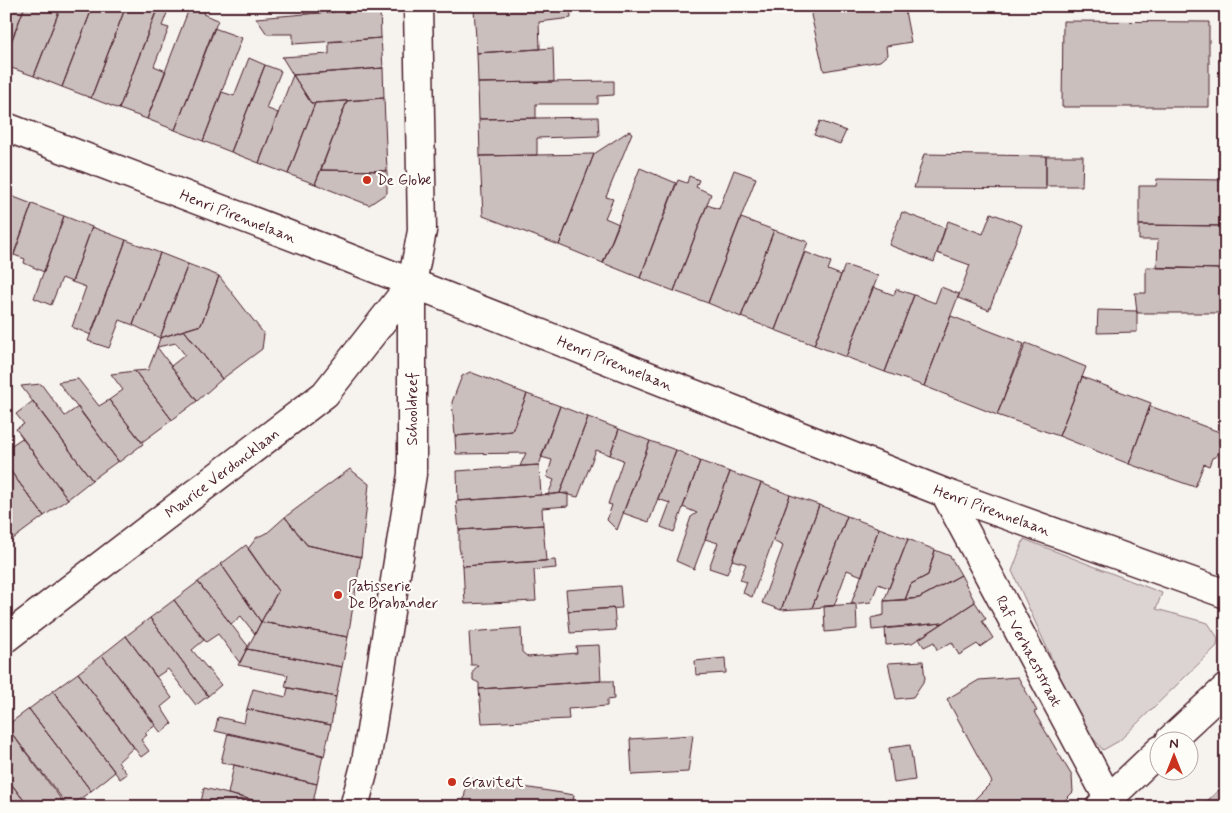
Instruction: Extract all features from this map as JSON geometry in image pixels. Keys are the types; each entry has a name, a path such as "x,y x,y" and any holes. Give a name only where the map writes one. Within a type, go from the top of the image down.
{"street":[{"name":"Schooldreef","path":"354,807 366,762 412,474 412,283 422,231 418,6"},
{"name":"Henri Pirennelaan","path":"6,127 412,283 945,493 1226,594"},
{"name":"Maurice Verdoncklaan","path":"6,638 325,394 412,283"},
{"name":"Raf Verhaeststraat","path":"945,493 1108,804"},
{"path":"1181,730 1226,688"},
{"path":"1108,804 1150,760"}],"shaded area":[{"path":"1024,539 1162,593 1156,609 1208,623 1218,638 1217,646 1119,741 1103,750 1082,725 1012,571"}],"building":[{"path":"6,6 25,6 6,55"},
{"path":"25,6 61,6 34,76 6,66 6,55"},
{"path":"61,6 93,6 62,87 34,76"},
{"path":"93,6 126,6 91,98 62,87"},
{"path":"126,6 158,6 119,109 91,98"},
{"path":"190,6 206,6 203,14 218,20 175,130 147,119"},
{"path":"303,6 379,6 380,8 304,14"},
{"path":"473,6 503,6 474,9"},
{"path":"503,6 570,6 571,18 539,22 540,49 477,53 474,9"},
{"path":"812,6 904,6 911,42 886,46 887,55 880,61 824,71 811,15 813,12"},
{"path":"380,8 381,38 293,44 293,34 267,34 256,18"},
{"path":"157,10 167,13 162,26 169,28 154,66 166,71 147,119 119,109"},
{"path":"1063,21 1209,22 1209,107 1062,107"},
{"path":"214,28 242,38 203,141 175,130"},
{"path":"381,38 383,68 293,75 282,57 329,54 329,42"},
{"path":"553,48 554,82 478,83 477,53"},
{"path":"249,58 265,65 231,152 203,141 222,92 234,96"},
{"path":"265,65 281,71 266,108 278,113 259,163 231,152"},
{"path":"383,68 384,98 311,103 293,75"},
{"path":"293,75 311,103 315,103 288,174 259,163"},
{"path":"614,81 614,95 598,96 598,104 536,104 536,118 479,119 478,83"},
{"path":"384,98 387,171 321,170 347,101"},
{"path":"347,101 315,184 288,174 315,103"},
{"path":"598,117 599,136 537,138 537,155 480,156 479,119"},
{"path":"820,121 846,131 840,144 814,135"},
{"path":"629,131 632,133 606,197 613,199 605,218 619,224 603,263 559,245 594,154"},
{"path":"594,154 559,245 483,216 480,156"},
{"path":"924,154 1046,156 1046,189 914,188"},
{"path":"1046,156 1083,156 1082,186 1046,186"},
{"path":"640,168 676,183 640,278 603,263"},
{"path":"321,170 387,171 387,193 369,205 315,184"},
{"path":"734,170 756,178 708,303 674,291 707,205 719,209"},
{"path":"689,176 699,180 696,187 711,194 674,291 640,278 678,180 687,183"},
{"path":"1157,179 1225,180 1224,226 1139,225 1139,186 1156,186"},
{"path":"6,194 32,204 6,275"},
{"path":"32,204 64,216 44,272 24,263 25,259 14,255"},
{"path":"902,212 945,228 934,262 889,245"},
{"path":"991,213 1022,225 989,310 958,298 970,265 937,253 948,221 983,234"},
{"path":"64,216 92,227 72,282 62,278 51,305 34,298"},
{"path":"741,218 774,230 741,317 708,303"},
{"path":"1139,225 1224,226 1222,269 1157,268 1158,240 1139,240"},
{"path":"92,227 126,240 91,335 72,327 86,287 72,282"},
{"path":"774,230 808,242 775,330 741,317"},
{"path":"126,240 160,253 133,325 120,320 109,348 88,341"},
{"path":"805,252 831,262 828,270 841,275 814,345 775,330"},
{"path":"160,253 188,264 160,338 133,325"},
{"path":"188,264 219,276 201,325 160,338"},
{"path":"845,265 878,276 846,357 814,345"},
{"path":"1146,267 1222,269 1222,313 1137,313 1135,293 1146,293"},
{"path":"219,276 264,334 262,349 222,379 184,330 201,325"},
{"path":"873,287 894,295 896,289 914,295 885,372 846,357"},
{"path":"941,287 959,294 924,386 885,372 914,295 935,303"},
{"path":"1098,310 1137,311 1137,332 1097,333"},
{"path":"951,316 1024,344 997,415 924,386"},
{"path":"184,330 222,379 197,401 171,366 185,355 176,343 157,347 160,338"},
{"path":"1026,343 1086,367 1059,436 997,415"},
{"path":"157,347 197,401 172,420 135,371 148,370"},
{"path":"135,371 172,420 142,442 109,400 123,390 111,374"},
{"path":"470,372 527,394 512,431 455,436 452,402 462,376"},
{"path":"1082,377 1151,403 1129,464 1059,436"},
{"path":"78,379 99,406 109,400 143,444 119,462 58,382"},
{"path":"41,384 65,416 78,407 118,461 92,480 21,386"},
{"path":"527,394 560,406 539,465 520,466 526,453 456,454 455,436 512,431"},
{"path":"33,401 92,480 68,499 16,429 24,424 16,414"},
{"path":"560,406 588,417 560,493 548,495 554,480 547,477 552,460 541,457"},
{"path":"1150,406 1222,433 1219,441 1221,446 1217,456 1212,458 1209,466 1204,464 1195,487 1129,464"},
{"path":"588,417 619,429 610,455 596,450 578,497 560,493"},
{"path":"619,429 650,441 617,530 607,520 612,505 608,504 623,460 610,455"},
{"path":"22,438 68,499 44,516 6,465 6,443 9,447"},
{"path":"650,441 676,450 649,522 623,513"},
{"path":"676,450 700,461 674,532 661,527 670,503 658,499"},
{"path":"700,461 730,472 694,569 676,561 691,517 697,513 683,507"},
{"path":"6,465 44,516 9,542 6,538"},
{"path":"539,465 541,495 458,501 457,471"},
{"path":"350,469 369,484 361,557 307,545 285,517"},
{"path":"730,472 761,483 727,574 709,568 718,543 705,539"},
{"path":"761,483 790,495 752,597 743,593 747,582 740,580 746,564 732,560"},
{"path":"568,493 568,506 542,508 543,525 459,530 456,501"},
{"path":"790,495 819,505 781,610 762,603 783,546 773,541"},
{"path":"819,505 847,516 812,608 781,610"},
{"path":"847,516 879,528 862,576 847,570 834,606 812,608"},
{"path":"285,517 307,545 361,557 348,637 261,622 278,591 248,549 257,537 267,533"},
{"path":"543,525 546,561 463,566 459,547 459,530"},
{"path":"879,528 908,539 889,588 878,584 871,602 851,604"},
{"path":"908,539 935,550 928,575 911,584 905,600 884,601"},
{"path":"246,545 278,591 261,622 221,564"},
{"path":"935,550 950,556 961,575 919,598 905,600 911,584 928,575"},
{"path":"555,560 556,568 534,570 536,601 465,604 463,566"},
{"path":"221,564 261,622 255,634 241,616 231,624 198,582"},
{"path":"961,575 975,602 943,623 872,630 871,618 884,615 884,601 919,598"},
{"path":"198,582 248,646 240,663 218,634 206,642 174,600"},
{"path":"620,586 622,608 568,611 566,590"},
{"path":"174,600 204,640 192,650 221,685 208,696 150,618"},
{"path":"975,602 986,619 982,621 993,638 980,647 977,644 959,655 952,642 937,650 934,642 924,647 919,639"},
{"path":"856,604 857,629 825,632 824,606"},
{"path":"614,608 616,630 570,633 568,611"},
{"path":"150,618 208,696 196,705 168,669 156,677 126,636"},
{"path":"261,622 348,637 342,667 247,649"},
{"path":"943,623 912,643 886,645 885,628"},
{"path":"521,628 522,652 528,657 577,653 576,646 599,645 601,681 479,689 479,683 473,680 473,671 478,665 471,665 469,632"},
{"path":"126,636 172,698 161,707 172,724 161,733 102,655"},
{"path":"247,649 342,667 336,697 285,687 288,675 238,665"},
{"path":"102,655 156,725 145,733 147,735 141,740 149,751 141,757 78,673"},
{"path":"725,658 726,673 696,675 695,661"},
{"path":"923,661 925,679 913,697 896,699 888,663"},
{"path":"78,673 134,747 118,762 127,774 120,779 53,691"},
{"path":"1018,677 1037,711 1034,712 1072,776 1073,792 1058,807 967,807 992,782 947,699 979,680"},
{"path":"613,681 614,699 607,700 607,706 568,709 569,719 482,723 479,689"},
{"path":"288,688 336,697 331,725 247,709 253,689 286,697"},
{"path":"53,691 115,772 91,791 29,709"},
{"path":"29,709 91,791 69,807 6,726"},
{"path":"247,709 331,725 324,756 215,731 218,717 244,723"},
{"path":"6,726 67,807 29,807 6,777"},
{"path":"228,733 323,755 317,784 221,762"},
{"path":"693,735 688,772 632,775 630,739"},
{"path":"910,745 915,780 894,783 889,748"},
{"path":"234,765 317,784 312,807 282,807 228,794"},
{"path":"6,777 29,807 6,807"},
{"path":"467,778 574,795 572,807 463,807"},
{"path":"1226,783 1226,807 1201,807"},
{"path":"204,788 228,794 282,807 200,807"}],"place":[{"name":"De Globe","path":"367,180"},
{"name":"Patisserie De Brabander","path":"338,595"},
{"name":"Graviteit","path":"452,782"}]}
